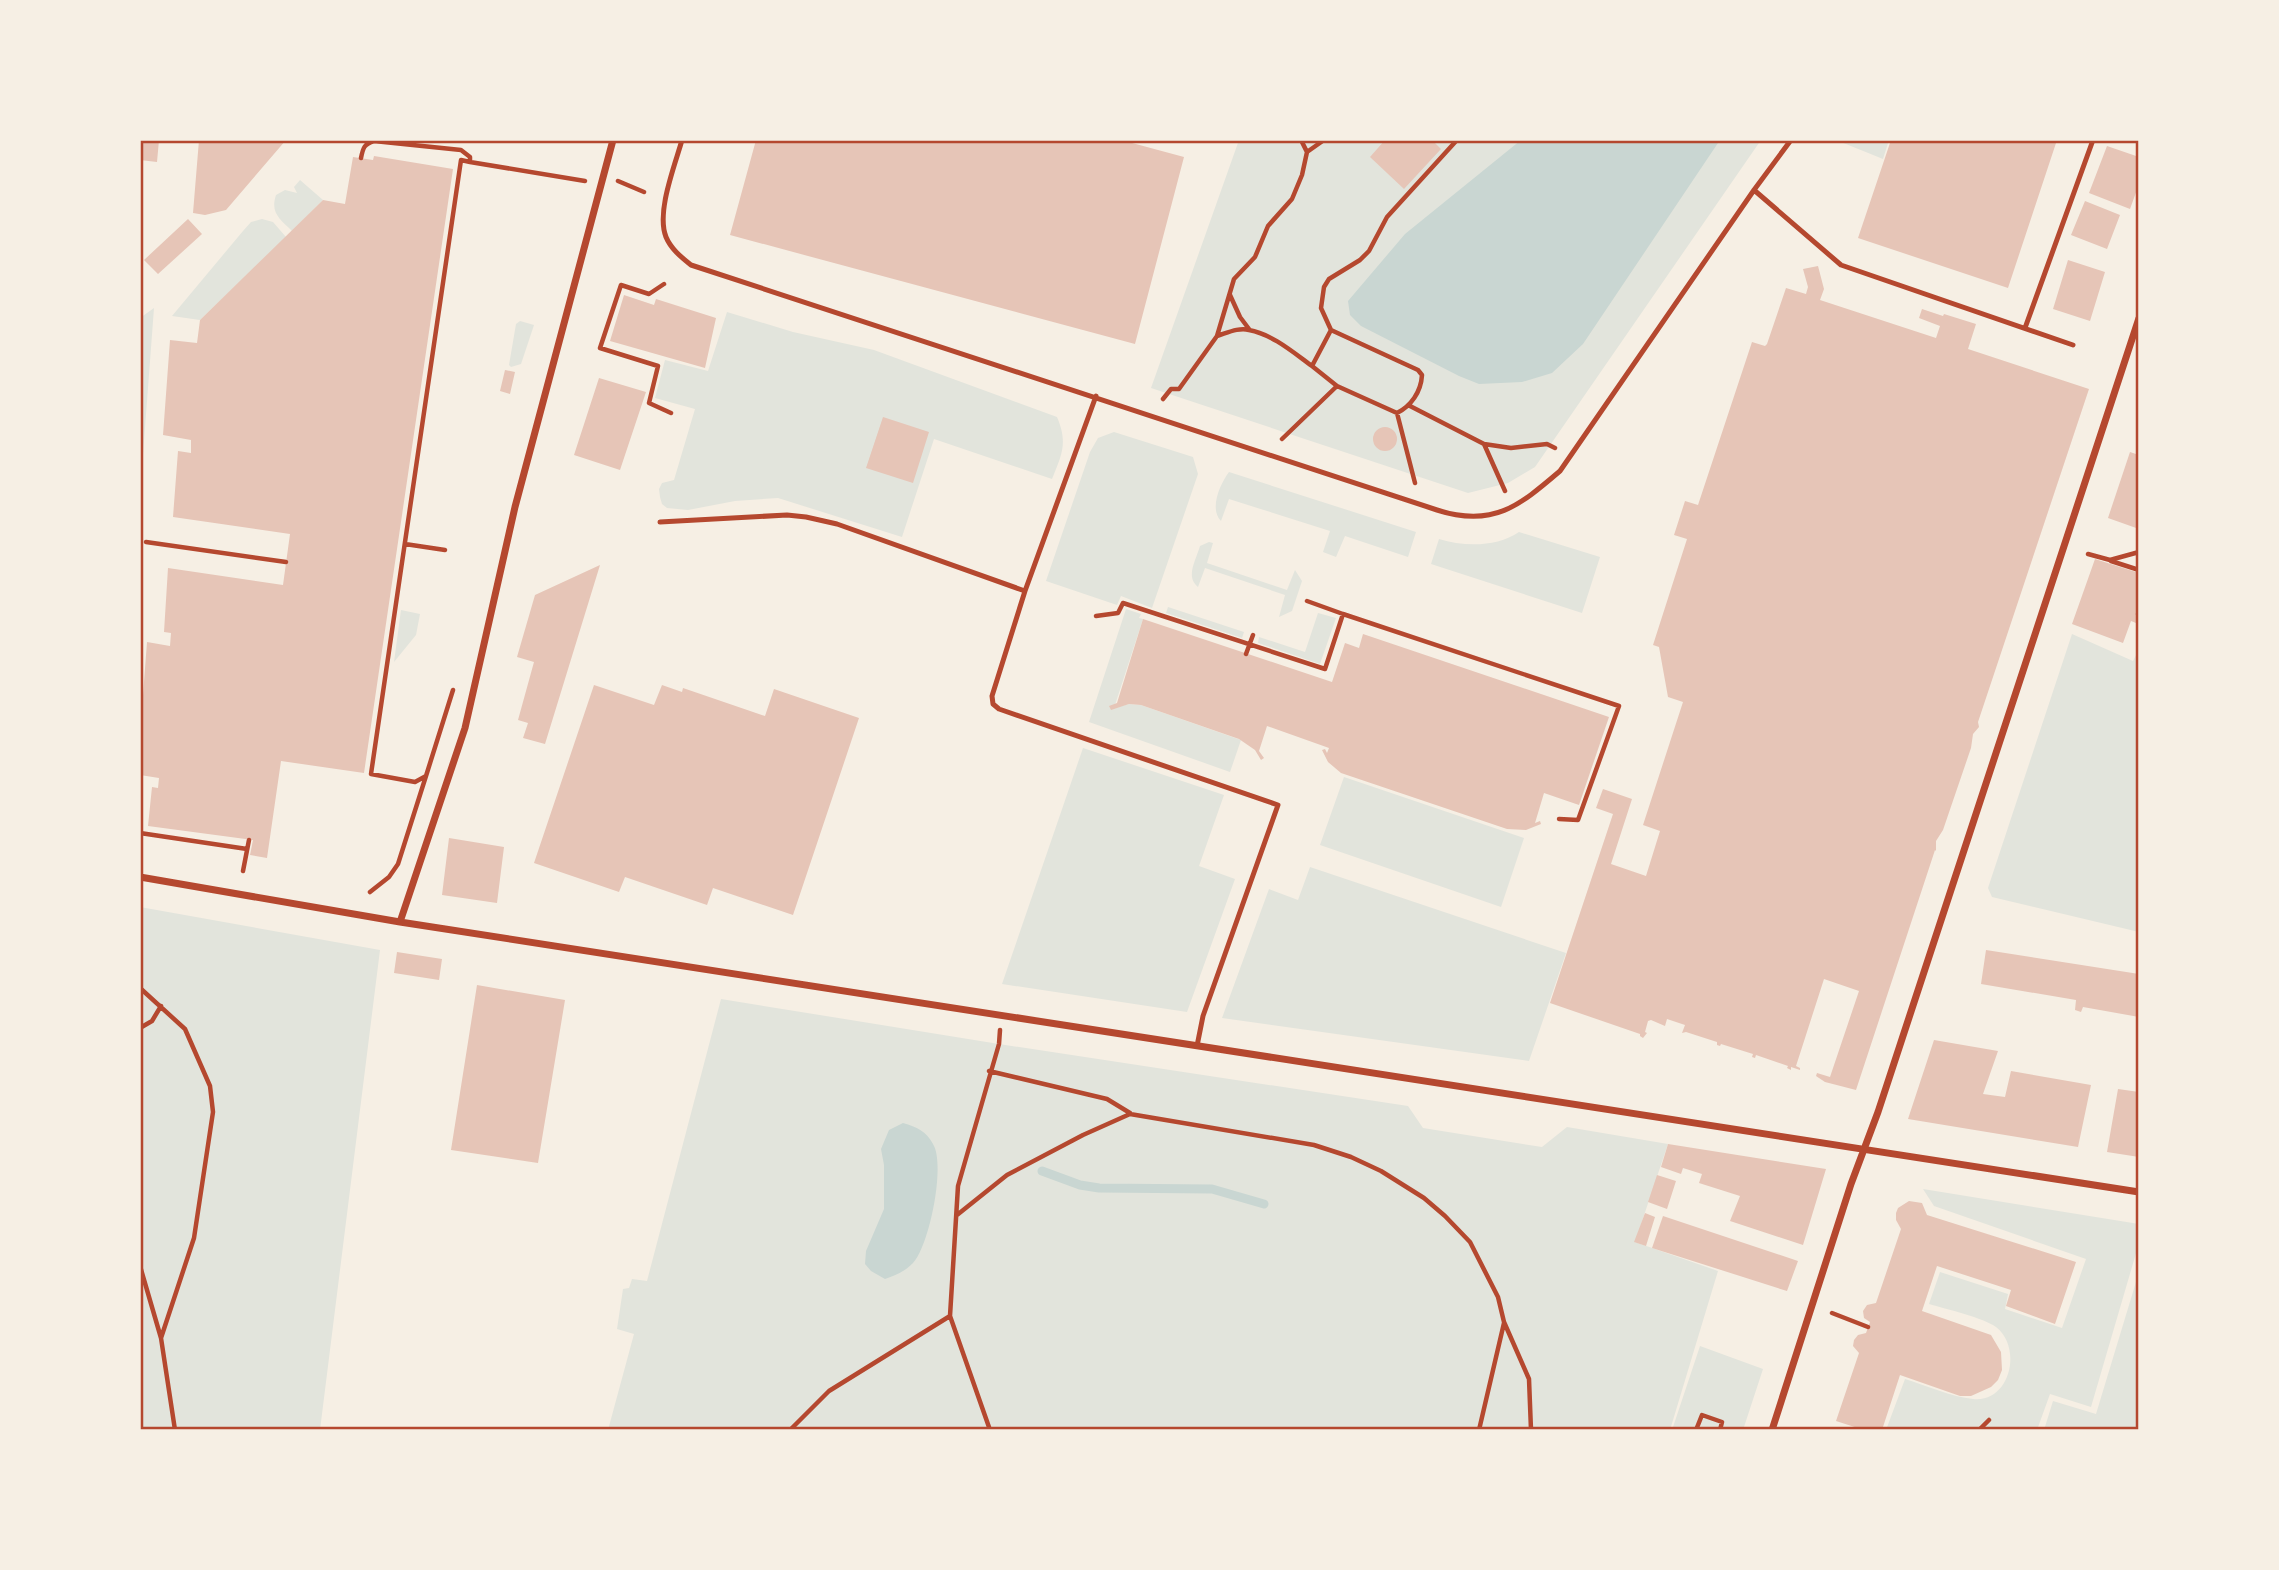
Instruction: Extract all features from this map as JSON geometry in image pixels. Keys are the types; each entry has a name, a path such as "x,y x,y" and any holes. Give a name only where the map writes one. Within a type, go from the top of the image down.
{"street":[{"path":"400,922 465,728 515,507 613,140"},
{"path":"1772,1430 2139,318"},
{"path":"140,877 400,922 2139,1192"}],"lane":[{"path":"682,140 663,218 664,234 679,255 691,265 1456,516 1477,518 1530,498 1560,471 1791,140"},
{"path":"2025,328 2093,140"},
{"path":"1754,190 1841,265 2073,345"},
{"path":"1096,396 1025,591 992,696 993,704 999,709 1278,805 1203,1016 1197,1046"},
{"path":"660,522 806,517 837,524 1025,591"}],"path":[{"path":"1163,399 1171,389 1179,389 1217,336 1234,279 1255,257 1268,226 1292,199 1302,175 1307,152 1301,140"},
{"path":"1307,152 1324,140"},
{"path":"1396,413 1410,406 1422,381 1422,375 1418,370 1331,330 1321,308 1324,287 1329,279 1360,260 1369,251 1387,218 1457,140"},
{"path":"361,158 367,143 374,141 461,150 470,157 470,162"},
{"path":"370,892 389,877 398,864 426,776 415,782 371,774 461,160 602,184"},
{"path":"636,188 644,192"},
{"path":"664,284 649,294 621,285 600,348 658,366 649,403 671,413"},
{"path":"1230,295 1240,317 1250,330"},
{"path":"1217,336 1236,330 1250,330 1278,343 1337,386 1396,413"},
{"path":"1312,366 1331,330"},
{"path":"1282,439 1337,386"},
{"path":"1410,406 1484,444 1511,448 1547,444 1556,448"},
{"path":"1396,413 1415,483"},
{"path":"1484,444 1505,491"},
{"path":"146,542 286,562"},
{"path":"405,544 445,550"},
{"path":"2110,561 2139,552"},
{"path":"2088,554 2139,570"},
{"path":"1307,601 1619,706 1578,820 1559,819"},
{"path":"1096,616 1118,613 1123,603 1325,669 1343,614"},
{"path":"1246,654 1253,635"},
{"path":"140,832 247,849"},
{"path":"243,871 249,840"},
{"path":"140,988 185,1028 210,1086 213,1112 194,1238 161,1338"},
{"path":"140,1028 152,1021 161,1006"},
{"path":"990,1430 950,1316 958,1186 989,1071 999,1044 1002,1015"},
{"path":"989,1071 1107,1099 1130,1114 1314,1145 1351,1157 1381,1171 1424,1198 1470,1242 1498,1297 1504,1322 1530,1379 1531,1430"},
{"path":"957,1215 1007,1175 1130,1114"},
{"path":"140,1266 161,1338 176,1430"},
{"path":"1832,1313 1868,1327"},
{"path":"790,1430 829,1391 950,1316"},
{"path":"1480,1430 1504,1322"},
{"path":"1696,1430 1702,1415 1723,1422 1720,1430"},
{"path":"1979,1430 1989,1420"}],"shaded area":[{"path":"1239,140 1761,140 1535,467 1508,483 1468,493 1151,388"},
{"path":"1521,140 1720,140 1583,344 1552,373 1522,382 1479,384 1361,326 1350,315 1348,301 1405,234"},
{"path":"1836,140 1889,140 1883,159"},
{"path":"300,180 323,200 292,231 277,215 274,201 276,195 285,190 297,193 294,187"},
{"path":"262,219 273,222 286,237 200,320 172,316 251,222"},
{"path":"154,308 140,494 140,318"},
{"path":"727,312 793,332 874,350 1057,417 1063,441 1052,479 934,439 902,537 778,498 735,501 688,510 667,508 662,504 659,489 662,483 674,480 695,409 655,398 665,360 708,371"},
{"path":"520,321 534,325 521,364 511,367 509,365 516,324"},
{"path":"1114,432 1193,457 1198,474 1152,608 1121,596 1117,605 1046,581 1090,452 1098,438"},
{"path":"1229,472 1416,532 1408,557 1345,536 1336,557 1323,552 1330,531 1229,499 1221,521 1216,503 1219,490"},
{"path":"1519,532 1600,557 1582,613 1431,564 1439,539 1480,544 1501,541"},
{"path":"1213,543 1207,563 1287,590 1295,570 1302,581 1292,611 1279,617 1285,595 1205,568 1198,587 1192,578 1193,568 1200,546"},
{"path":"1168,607 1244,632 1242,638 1166,613"},
{"path":"1126,609 1141,614 1139,618 1143,619 1114,708 1129,704 1141,705 1241,740 1230,772 1089,722"},
{"path":"401,610 420,614 416,635 394,662"},
{"path":"1318,613 1336,618 1320,664 1258,643 1259,637 1305,652"},
{"path":"2072,634 2133,661 2139,649 2139,932 1992,897 1988,888"},
{"path":"1083,748 1224,795 1199,866 1235,879 1187,1012 1002,984"},
{"path":"1344,777 1524,838 1501,907 1320,845"},
{"path":"1310,867 1566,953 1529,1061 1222,1018 1269,889 1298,900"},
{"path":"140,907 380,950 320,1430 140,1430"},
{"path":"721,999 1408,1106 1423,1128 1542,1147 1567,1127 1668,1144 1635,1242 1718,1271 1670,1430 608,1430 634,1334 617,1329 623,1289 629,1288 632,1279 647,1281"},
{"path":"903,1123 921,1130 933,1144 937,1154 937,1186 930,1223 919,1254 906,1269 885,1279 865,1264 866,1251 884,1209 884,1165 881,1149 889,1130"},
{"path":"1923,1189 2139,1224 2139,1243 2091,1407 2050,1394 2037,1430 1886,1430 1905,1379 1973,1399 1986,1398 2004,1384 2010,1360 2009,1348 1996,1327 1974,1317 1929,1304 1940,1272 2008,1294 2005,1309 2062,1328 2086,1259 1934,1206"},
{"path":"2139,1272 2139,1430 2044,1430 2053,1401 2096,1414"},
{"path":"1700,1346 1763,1369 1743,1430 1672,1430"}],"building":[{"path":"140,140 159,140 157,162 140,160"},
{"path":"199,140 286,140 226,210 205,215 193,213"},
{"path":"756,140 1121,140 1184,157 1135,344 730,235"},
{"path":"1385,140 1432,140 1441,149 1404,189 1370,157"},
{"path":"1891,140 2057,140 2008,288 1858,238"},
{"path":"2107,146 2139,157 2139,184 2130,209 2089,193"},
{"path":"374,156 453,169 364,773 281,761 267,858 250,855 253,840 148,826 152,787 158,788 159,778 140,775 140,735 147,642 170,646 171,633 164,632 168,568 283,585 290,534 173,517 178,451 191,453 191,440 163,435 170,340 197,343 200,320 323,200 345,204 353,157 373,160"},
{"path":"2085,201 2120,215 2107,249 2071,235"},
{"path":"188,219 202,234 158,274 144,260"},
{"path":"2068,260 2105,272 2090,321 2053,309"},
{"path":"1818,266 1824,289 1820,300 1936,338 1940,326 1919,318 1922,309 1976,324 1968,349 2089,389 1978,722 1979,727 1973,734 1971,748 1943,830 1936,841 1936,851 1856,1090 1825,1082 1816,1076 1817,1073 1830,1077 1859,991 1824,979 1796,1066 1800,1070 1791,1067 1791,1070 1788,1066 1756,1055 1755,1058 1752,1057 1753,1054 1682,1033 1685,1025 1667,1019 1665,1026 1648,1021 1647,1033 1643,1038 1640,1034 1550,1003 1613,814 1596,808 1603,789 1632,799 1611,864 1646,876 1660,831 1643,825 1683,702 1668,697 1659,647 1653,645 1687,539 1674,535 1685,501 1698,505 1752,342 1765,346 1767,344 1786,288 1806,294 1808,287 1803,269"},
{"path":"624,295 654,305 656,299 716,318 705,368 610,341"},
{"path":"505,370 515,372 510,394 500,391"},
{"path":"599,378 646,392 620,470 574,455"},
{"path":"883,417 929,432 913,483 866,468"},
{"path":"1385,427 1396,434 1397,439 1390,450 1385,451 1374,444 1373,439 1380,428"},
{"path":"2130,452 2139,455 2139,529 2108,518"},
{"path":"2095,559 2139,573 2139,612 2136,623 2131,621 2123,643 2072,624"},
{"path":"600,565 545,744 523,738 528,723 518,720 534,662 517,657 535,595"},
{"path":"1143,619 1332,682 1345,643 1359,648 1363,634 1609,717 1579,805 1544,793 1535,823 1540,821 1541,824 1526,830 1507,829 1341,773 1328,762 1322,750 1325,749 1327,753 1329,748 1267,726 1259,751 1264,758 1261,760 1255,750 1239,739 1141,705 1129,704 1111,710 1109,706 1117,703"},
{"path":"594,685 654,705 662,685 682,692 683,688 765,716 774,689 859,718 793,915 713,888 707,905 625,877 619,892 534,863"},
{"path":"449,838 504,847 497,903 442,895"},
{"path":"1986,950 2139,974 2139,1017 2083,1007 2081,1012 2075,1010 2076,1000 1981,984"},
{"path":"397,952 442,959 439,980 394,973"},
{"path":"477,985 565,1000 538,1163 451,1150"},
{"path":"1934,1040 1998,1051 1983,1094 2005,1097 2011,1071 2091,1085 2078,1147 1908,1119"},
{"path":"2118,1089 2139,1092 2139,1157 2107,1152"},
{"path":"1668,1144 1826,1169 1803,1245 1730,1221 1740,1196 1699,1183 1702,1174 1683,1168 1681,1174 1661,1167"},
{"path":"1657,1175 1676,1181 1667,1209 1648,1202"},
{"path":"1909,1201 1922,1203 1927,1215 2076,1262 2055,1324 2006,1306 2011,1290 1937,1266 1922,1311 1991,1335 2001,1352 2002,1370 1998,1380 1991,1387 1971,1396 1960,1396 1900,1375 1882,1430 1864,1430 1836,1421 1859,1353 1853,1346 1854,1340 1858,1335 1866,1333 1870,1322 1864,1318 1863,1311 1867,1305 1876,1303 1901,1229 1896,1213 1898,1208"},
{"path":"1645,1213 1655,1217 1646,1246 1634,1242"},
{"path":"1663,1216 1798,1261 1787,1291 1652,1248"}],"waterway":[{"path":"1042,1171 1080,1185 1099,1188 1212,1189 1264,1204"}]}
